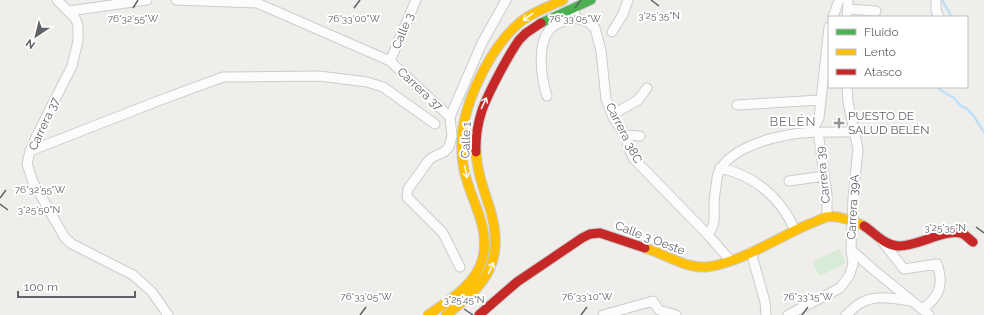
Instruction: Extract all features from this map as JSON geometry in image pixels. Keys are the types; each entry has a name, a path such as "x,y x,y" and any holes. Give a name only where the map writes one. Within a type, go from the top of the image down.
{"main road":[{"name":"Calle 1","path":"428,315 456,295 470,281 479,269 484,257 484,230 464,170 462,152 463,128 472,100 490,60 508,34 519,23 534,12 563,0"},
{"name":"Calle 1","path":"446,315 467,298 482,283 494,261 495,222 479,174 477,162 477,127 480,114 518,41 540,23 591,0"},
{"path":"827,217 838,217 852,222 870,230 882,241 897,246 911,245 952,232 963,234 973,242"},
{"name":"Calle 3 Oeste","path":"479,315 517,282 590,234 600,233 652,250 684,264 704,267 719,264 751,252 795,230 827,217"}],"street":[{"name":"Carrera 37","path":"57,0 75,18 78,25 78,41 72,66 30,151 28,164 34,182 65,238 72,244 133,275 152,292 168,315"},
{"path":"69,11 147,0"},
{"path":"176,0 257,2"},
{"name":"Calle 3","path":"390,61 416,0"},
{"path":"460,267 443,233 407,197 408,189 432,156 444,152 449,147 452,136 450,117 482,43 506,0"},
{"path":"612,32 623,14 628,0"},
{"path":"833,16 840,0"},
{"path":"936,0 936,10 939,16"},
{"name":"Carrera 37","path":"257,2 390,61 450,117"},
{"path":"547,96 541,75 543,45 548,31 555,25 566,20 576,18 573,8"},
{"path":"848,9 876,11"},
{"name":"Carrera 38C","path":"576,18 588,22 595,28 601,51 606,99 612,115 625,135 634,159 708,235 730,260"},
{"name":"Carrera 39","path":"807,133 814,127 819,118 828,37"},
{"path":"30,151 223,77 319,76 367,82 383,87 435,124"},
{"path":"612,115 638,100 647,88"},
{"name":"Carrera 39A","path":"847,88 848,102 858,149 853,198 851,250 926,312"},
{"path":"737,105 820,100"},
{"path":"708,235 713,227 715,219 714,206 717,177 720,168 738,152 754,144 783,136 818,132 854,132"},
{"name":"Carrera 39","path":"818,132 827,194 827,217"},
{"path":"625,135 640,136"},
{"path":"720,168 742,174 766,189 778,201 795,230"},
{"path":"789,181 824,176"},
{"path":"882,241 904,269 937,264 941,274 941,284 926,312"},
{"path":"788,315 840,288 849,276 853,264 851,250"},
{"path":"751,252 765,302 766,315"},
{"path":"846,315 860,303 870,299 912,301"},
{"path":"603,315 653,300 661,312 676,315"}],"green space":[{"path":"839,249 846,263 820,276 812,262"}],"waterway":[{"path":"942,0 951,16"},
{"path":"939,88 940,90 954,98 961,106 966,108 973,115 984,132"}],"traffic: fast":[{"path":"541,23 591,0"}],"traffic: slow":[{"path":"428,315 453,298 468,284 480,267 483,257 484,234 482,223 467,181 462,154 463,127 470,100 483,71 499,45 508,34 518,24 534,13 563,0"},
{"path":"446,315 460,304 482,282 494,257 496,243 494,227 479,174 476,152"},
{"path":"645,248 682,263 698,267 706,267 718,265 745,256 797,229 826,217 850,220 864,226"}],"traffic: jam":[{"path":"476,152 479,120 495,82 519,40 526,33 541,23"},
{"path":"864,226 884,241 898,246 914,244 949,233 963,234 973,242"},
{"path":"479,315 517,282 590,234 600,233 645,248"}],"place":[{"name":"PUESTO DE SALUD BELÉN","path":"839,123"}],"district":[{"name":"BELÉN","path":"793,121"}]}
